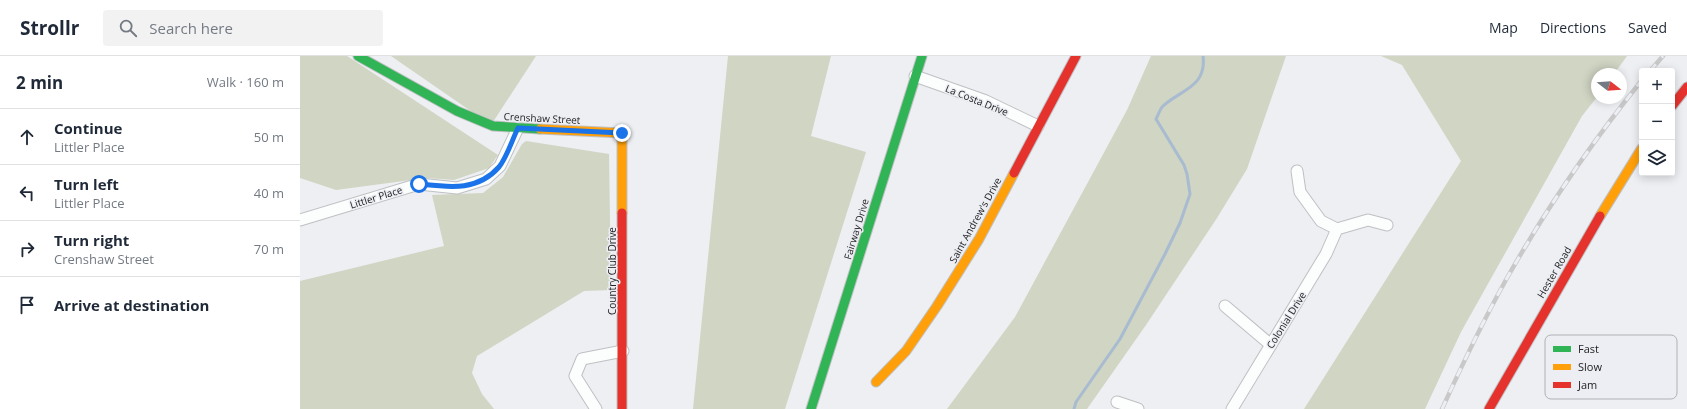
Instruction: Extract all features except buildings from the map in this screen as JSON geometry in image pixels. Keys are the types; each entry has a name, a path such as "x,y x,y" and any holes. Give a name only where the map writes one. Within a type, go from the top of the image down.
{"street":[{"name":"Crenshaw Street","path":"358,56 457,111 493,126 622,133"},
{"name":"Fairway Drive","path":"811,409 922,56"},
{"name":"Saint Andrew's Drive","path":"876,382 906,351 942,300 979,239 1076,56"},
{"name":"La Costa Drive","path":"915,76 986,101 1038,126"},
{"path":"1674,104 1687,87"},
{"name":"Littler Place","path":"300,220 419,184 457,188 486,179 500,166 518,128"},
{"name":"Country Club Drive","path":"622,133 622,409"},
{"name":"Hester Road","path":"1489,409 1575,258 1639,153"},
{"path":"1297,171 1300,192 1321,221 1337,229 1368,220 1386,225"},
{"name":"Colonial Drive","path":"1232,409 1326,254 1337,229"},
{"path":"1225,306 1271,345"},
{"path":"596,409 575,376 582,359 623,351"},
{"path":"1117,402 1138,409"}],"green space":[{"path":"300,56 347,56 498,155 489,168 454,180 426,178 336,190 300,178"},
{"path":"391,56 536,56 491,125"},
{"path":"728,56 831,56 811,136 866,152 785,409 693,409"},
{"path":"1151,56 1286,56 1247,169 1217,218 1146,325 1087,409 947,409 1015,317 1127,110"},
{"path":"1381,56 1627,56 1618,68 1591,68 1591,104 1582,116 1461,332 1425,409 1304,409 1461,161 1402,65"},
{"path":"526,141 609,154 611,290 584,291 477,356 472,373 482,394 494,409 300,409 300,281 444,246 432,195 483,193 503,177 522,144"}],"waterway":[{"path":"1074,409 1076,402 1120,339 1180,223 1190,194 1187,174 1184,165 1156,119 1162,107 1196,82 1201,75 1203,56"}],"railway":[{"path":"1653,68 1663,56"},
{"path":"1442,409 1481,327 1522,252 1570,176 1605,127 1639,84"}],"traffic: fast":[{"path":"358,56 457,111 493,126 540,129"},
{"path":"811,409 922,56"}],"traffic: slow":[{"path":"540,129 622,133 622,213"},
{"path":"1600,216 1639,153"},
{"path":"876,382 906,351 937,306 979,239 1014,173"}],"traffic: jam":[{"path":"1014,173 1076,56"},
{"path":"1674,104 1687,87"},
{"path":"622,213 622,409"},
{"path":"1489,409 1600,216"}],"route":[{"path":"419,184 457,188 486,179 500,166 518,128 622,133"}]}
